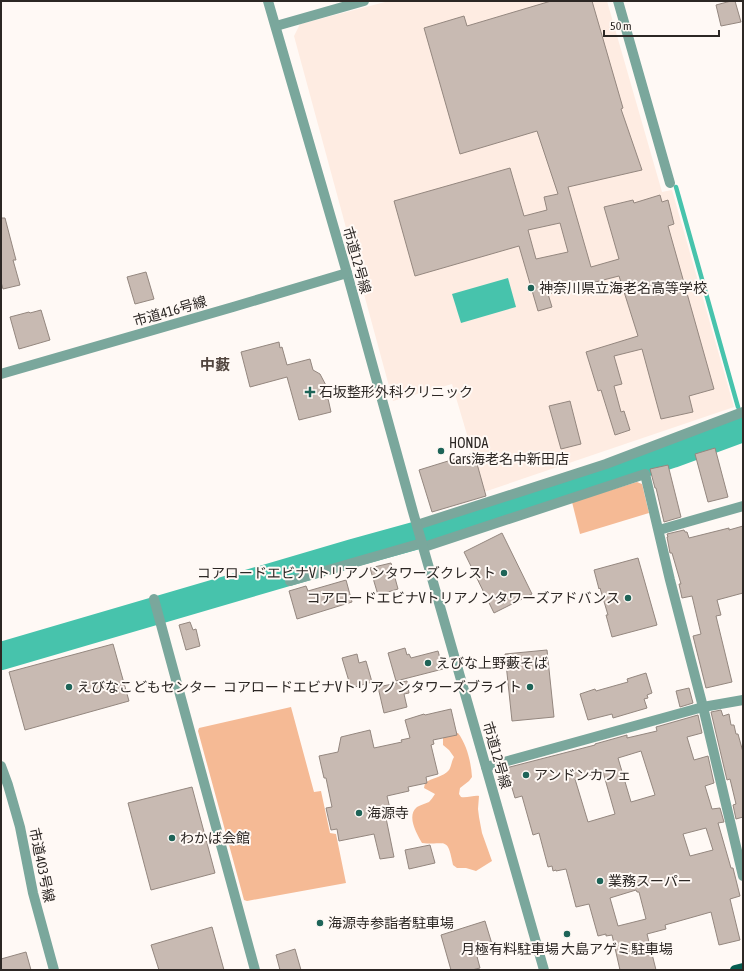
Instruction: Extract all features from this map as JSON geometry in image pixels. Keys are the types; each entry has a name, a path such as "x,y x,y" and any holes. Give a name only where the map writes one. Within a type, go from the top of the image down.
{"main road":[{"path":"735,970 743,968"}],"street":[{"name":"市道12号線","path":"268,1 347,273 417,526 544,970"},
{"path":"276,26 364,1"},
{"path":"618,1 670,182"},
{"name":"市道416号線","path":"1,374 232,308 347,273"},
{"path":"417,526 606,464 743,412"},
{"path":"290,581 422,543 645,474 743,876"},
{"path":"659,530 743,506"},
{"path":"155,601 255,970"},
{"path":"486,767 703,707 743,700"},
{"name":"市道403号線","path":"1,766 20,827 33,893 54,970"}],"shaded area":[{"name":"神奈川県立海老名高等学校","path":"389,1 607,1 662,192 672,190 734,407 484,492 452,384 393,401 294,36 300,24"},
{"path":"508,278 516,307 461,323 452,294"},
{"path":"637,482 642,484 649,513 580,534 572,502"},
{"path":"291,707 314,792 321,791 330,833 336,834 346,883 247,901 244,900 198,731 199,728"},
{"path":"458,733 468,754 472,777 460,788 459,794 461,797 479,796 478,809 482,833 492,861 476,871 466,868 457,868 453,865 449,849 444,844 422,843 415,830 412,820 412,815 417,807 429,802 435,794 424,788 425,783 444,774 450,769 454,757 443,745 443,735"}],"building":[{"path":"551,1 592,1 623,108 621,109 642,170 568,187 591,267 619,259 604,207 633,200 634,203 660,195 662,202 668,200 674,224 668,226 714,389 689,396 693,412 661,419 642,349 614,356 622,384 614,386 621,412 624,411 630,430 615,435 601,390 598,391 586,352 638,336 619,276 548,294 552,307 538,311 519,246 415,276 394,201 510,168 524,216 547,210 544,197 558,194 537,131 460,154 424,28 464,16 467,26","holes":["560,223 568,252 536,259 528,230"]},
{"path":"735,1 741,22 721,26 716,5"},
{"path":"1,218 5,218 16,260 13,260 20,285 3,289 1,282"},
{"path":"146,272 154,299 135,304 127,277"},
{"path":"41,310 50,340 19,349 10,317"},
{"path":"279,342 287,365 310,359 313,370 320,374 330,393 327,394 331,412 299,420 287,377 250,387 241,352"},
{"path":"570,401 581,444 561,449 549,406"},
{"path":"715,448 728,497 708,502 695,454"},
{"path":"474,453 486,496 432,512 419,470"},
{"path":"668,465 681,517 664,522 650,469"},
{"path":"743,526 743,593 717,600 721,615 716,616 732,682 706,688 693,636 701,634 692,596 682,598 679,584 681,584 672,553 670,553 667,534 684,530 687,532 689,538"},
{"name":"コアロードエビナVトリアノンタワーズクレスト","path":"502,533 532,594 494,613 464,552"},
{"name":"コアロードエビナVトリアノンタワーズアドバンス","path":"638,558 657,625 612,637 606,615 608,615 594,570"},
{"path":"391,563 398,589 378,595 370,568"},
{"path":"346,580 352,602 297,619 289,591 306,586 308,591"},
{"path":"190,622 193,630 196,629 200,646 186,650 179,625"},
{"name":"えびなこどもセンター","path":"113,644 129,701 25,730 9,672"},
{"path":"405,648 407,655 409,654 411,658 438,651 443,669 396,681 388,653"},
{"name":"コアロードエビナVトリアノンタワーズブライト","path":"547,650 554,717 512,721 505,654"},
{"path":"357,654 359,663 366,661 372,682 351,688 342,658"},
{"path":"646,673 652,693 647,695 648,698 644,699 647,708 613,718 612,714 588,720 580,694 595,689 596,691 628,682 627,679"},
{"path":"407,681 409,693 404,694 407,707 384,713 378,687"},
{"path":"689,688 693,703 680,707 676,691"},
{"path":"451,709 457,735 433,740 434,744 431,745 438,774 426,777 427,783 408,787 409,791 387,796 392,817 386,818 394,857 380,859 374,834 339,841 337,829 331,830 326,808 332,807 326,778 324,778 319,756 338,752 341,737 370,730 374,748 402,742 401,740 410,738 405,720 424,714"},
{"path":"721,710 723,716 729,714 731,725 734,725 736,734 738,734 743,752 743,817 736,819 733,805 736,804 730,779 727,780 711,712"},
{"path":"698,715 702,733 687,737 694,760 708,756 714,783 705,786 712,809 720,808 724,822 718,823 731,868 733,868 740,896 730,899 740,940 719,945 711,912 665,925 666,929 647,934 656,970 620,970 612,935 606,936 606,934 598,936 589,904 576,907 566,869 553,871 552,866 548,867 539,833 533,835 522,796 515,798 506,768 595,745 627,735 627,738 657,731 656,727","holes":["641,751 655,795 631,802 618,758","603,772 615,814 588,822 575,779","706,828 713,850 690,856 683,834","636,890 639,892 646,919 618,926 610,898"]},
{"name":"わかば会館","path":"192,787 215,873 151,890 128,803"},
{"path":"430,845 435,863 409,869 405,850"},
{"path":"485,921 492,944 475,949 480,968 472,970 451,970 441,935"},
{"path":"212,927 224,970 159,970 151,945"},
{"path":"295,949 301,970 280,970 276,955"},
{"path":"26,952 31,970 1,970 1,959"}],"waterway":[{"path":"676,187 738,407"},
{"path":"1,656 353,553 465,522 672,454 743,428"}],"place":[{"name":"神奈川県立海老名高等学校","path":"531,288"},
{"name":"石坂整形外科クリニック","path":"310,392"},
{"name":"HONDA Cars海老名中新田店","path":"441,451"},
{"name":"コアロードエビナVトリアノンタワーズクレスト","path":"504,573"},
{"name":"コアロードエビナVトリアノンタワーズアドバンス","path":"628,598"},
{"name":"えびな上野藪そば","path":"428,663"},
{"name":"えびなこどもセンター","path":"69,687"},
{"name":"コアロードエビナVトリアノンタワーズブライト","path":"530,687"},
{"name":"アンドンカフェ","path":"526,775"},
{"name":"海源寺","path":"359,813"},
{"name":"わかば会館","path":"172,838"},
{"name":"業務スーパー","path":"600,881"},
{"name":"海源寺参詣者駐車場","path":"320,923"},
{"name":"月極有料駐車場 大島アゲミ駐車場","path":"567,934"}],"district":[{"name":"中藪","path":"215,365"}]}
